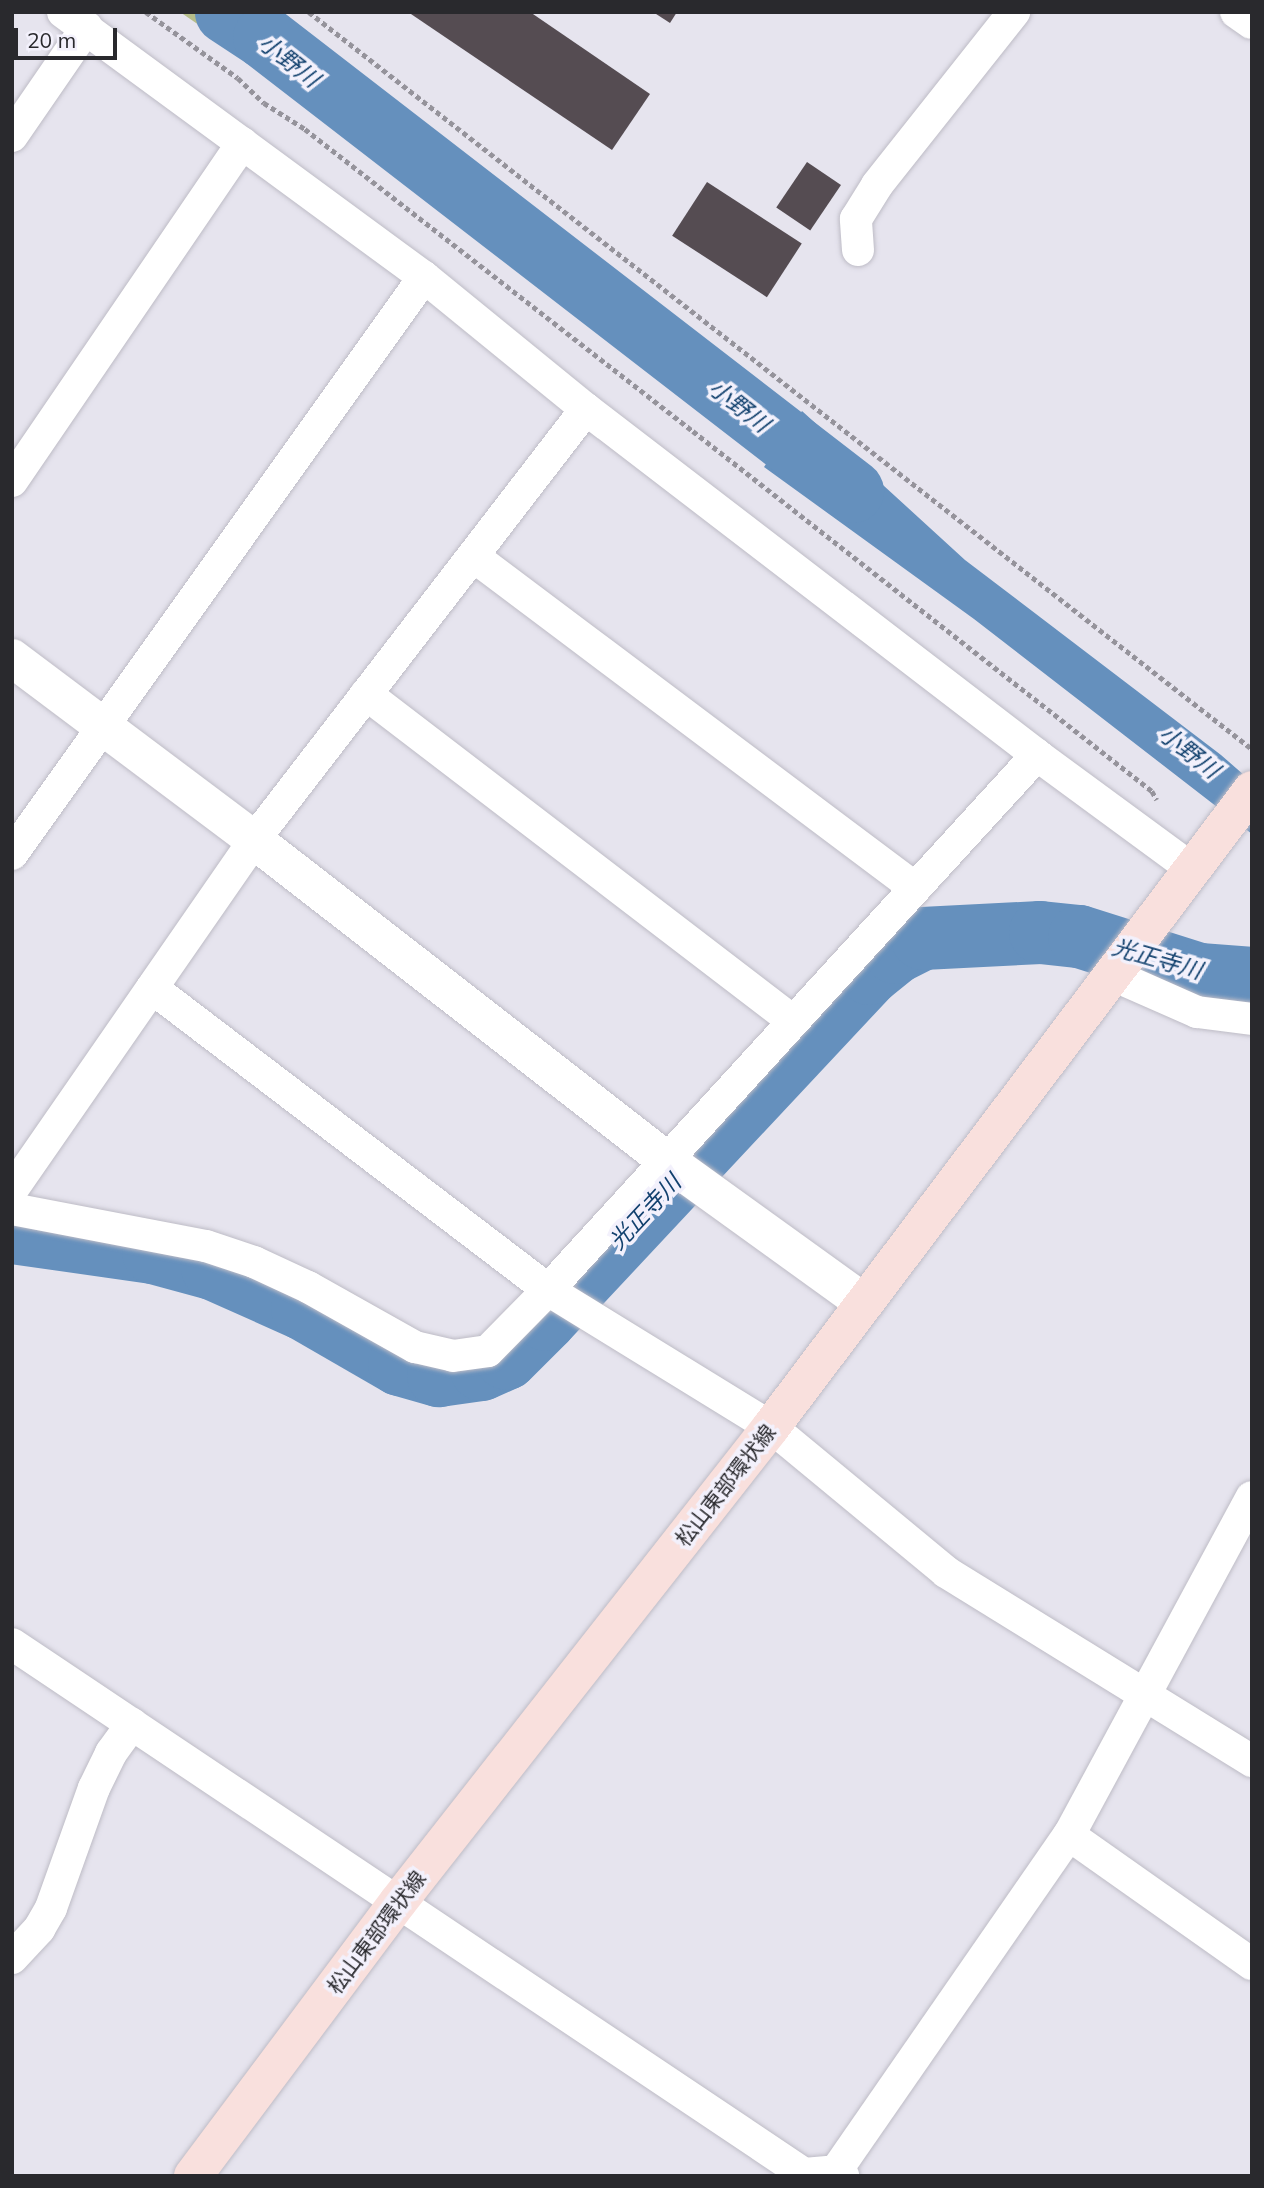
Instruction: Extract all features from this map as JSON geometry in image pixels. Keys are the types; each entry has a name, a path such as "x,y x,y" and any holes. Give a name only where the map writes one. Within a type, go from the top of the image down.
{"main road":[{"name":"松山東部環状線","path":"193,2176 398,1902 771,1427 1252,790"}],"street":[{"path":"858,250 856,219 877,185 1014,12"},
{"path":"1236,12 1252,23"},
{"path":"12,136 75,20 424,277 586,409 1037,755 1200,856"},
{"path":"12,481 243,143"},
{"path":"12,854 424,277"},
{"path":"12,1190 254,840 586,409"},
{"path":"472,556 915,888"},
{"path":"12,658 254,840 666,1160 863,1302"},
{"path":"366,695 793,1021"},
{"path":"12,1209 206,1245 254,1262 308,1287 415,1347 453,1356 488,1351 548,1290 1037,755"},
{"path":"1123,962 1197,1012 1252,1019"},
{"path":"152,988 548,1290 771,1427 946,1572 1144,1697 1252,1760"},
{"path":"12,1644 804,2174 840,2173 1069,1835 1252,1497"},
{"path":"12,1958 39,1929 51,1908 94,1788 111,1752 132,1724"},
{"path":"1069,1835 1252,1964"}],"path":[{"path":"146,12 238,78 264,103 305,129 682,422 1152,791 1157,802"},
{"path":"309,12 1252,749"}],"green space":[{"path":"180,12 260,12 378,97 657,316 797,419 771,457 263,69"}],"water":[{"path":"802,411 965,560 1221,755 1252,782 1252,834 974,619 764,467"}],"building":[{"path":"408,12 530,12 650,94 612,150"},
{"path":"653,12 677,12 670,23"},
{"path":"807,162 841,185 810,231 776,208"},
{"path":"707,182 802,244 767,297 672,236"}],"waterway":[{"name":"小野川","path":"226,12 264,37 852,491"},
{"name":"光正寺川","path":"12,1232 153,1252 212,1268 302,1308 399,1364 438,1375 481,1369 506,1358 545,1319 869,973 895,952 922,938 1040,932 1079,936 1199,974 1252,978"}]}
